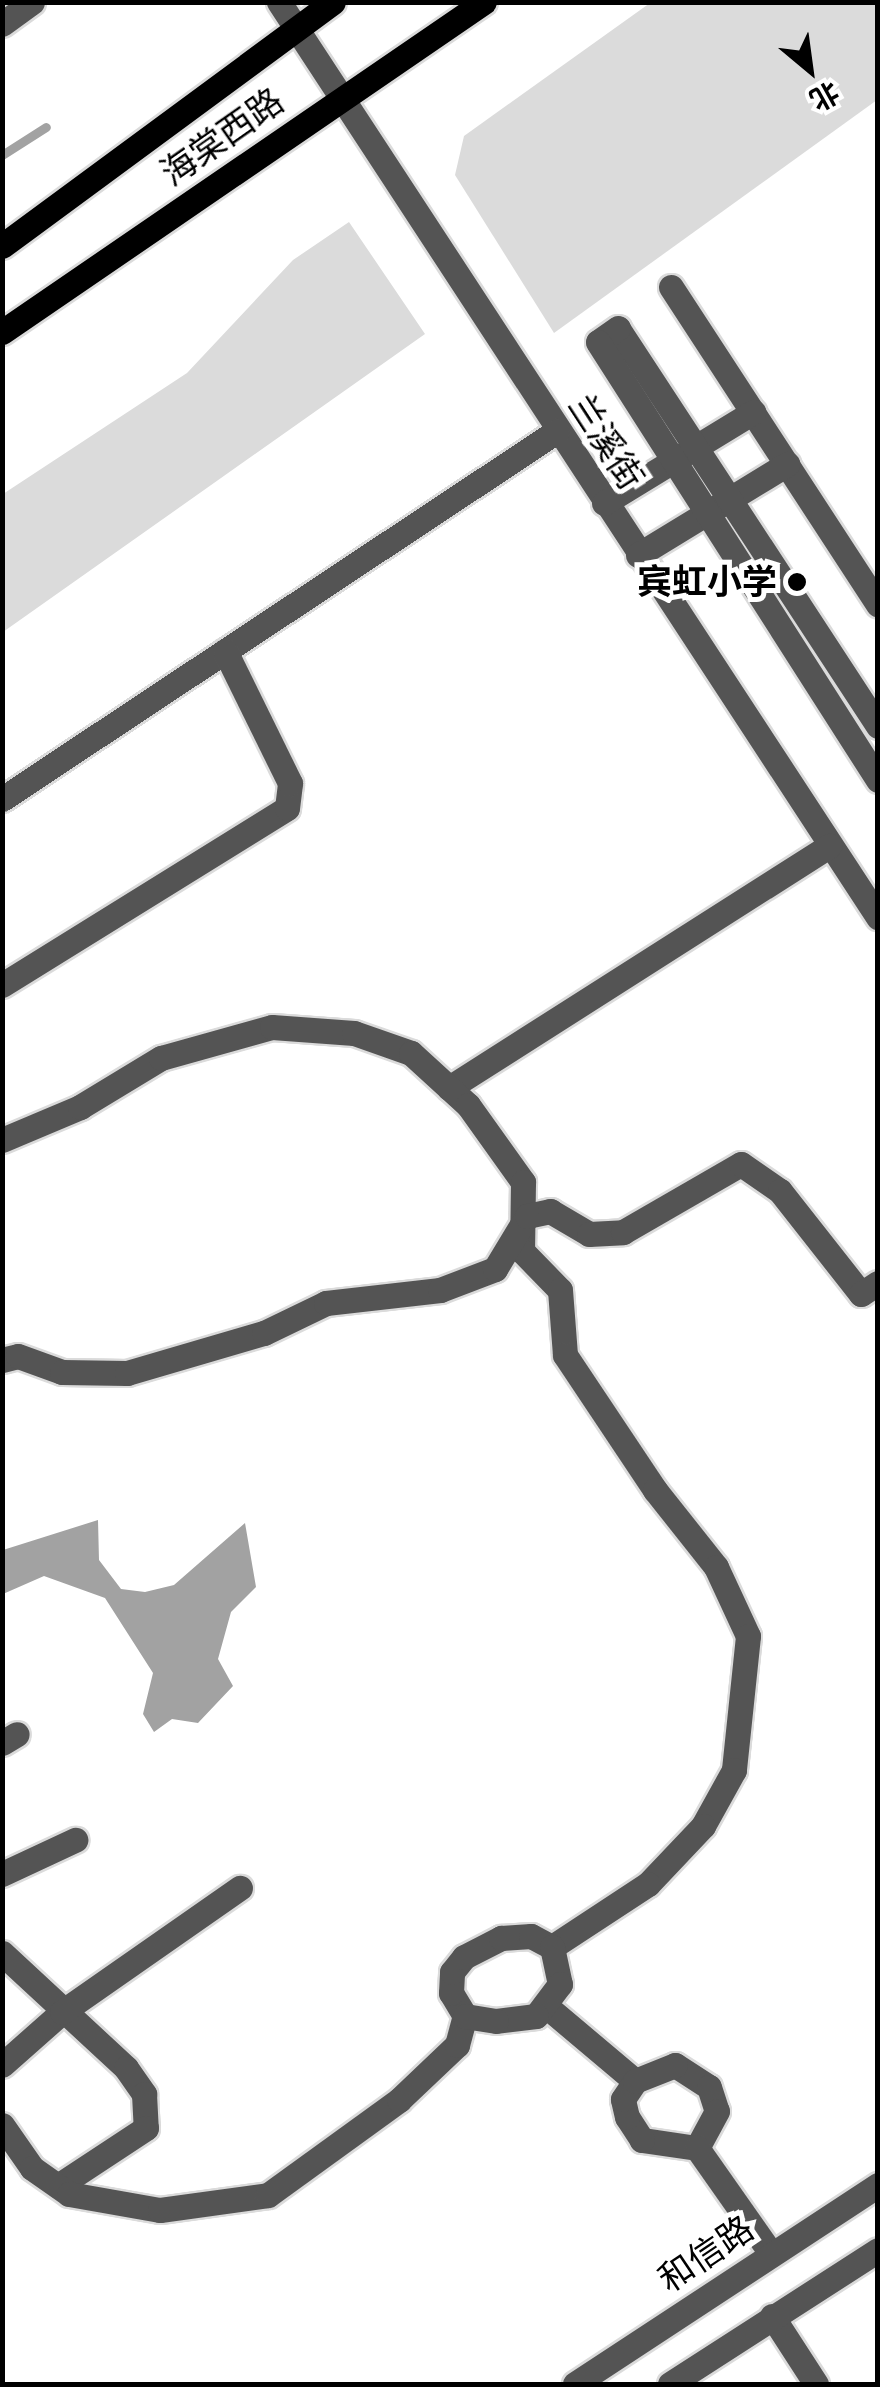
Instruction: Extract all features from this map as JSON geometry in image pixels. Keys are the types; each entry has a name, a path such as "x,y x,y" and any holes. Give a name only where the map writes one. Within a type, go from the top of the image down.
{"main road":[{"name":"海棠西路","path":"2,246 332,2"},
{"name":"海棠西路","path":"2,332 482,2"}],"street":[{"path":"2,24 32,2"},
{"name":"兰溪街","path":"279,2 829,846 876,911"},
{"path":"671,286 878,604"},
{"path":"604,503 754,412"},
{"path":"2,799 557,431"},
{"path":"685,455 730,499 878,726"},
{"path":"685,455 707,513 878,780"},
{"path":"638,555 787,464"},
{"path":"2,986 287,808 290,783 225,652"},
{"path":"450,1088 829,846"},
{"path":"2,1140 80,1108 161,1058 272,1027 354,1033 410,1053 450,1088 523,1182 527,1216 522,1252 560,1290 565,1355 654,1490 716,1567 748,1636 734,1770 703,1826 648,1884 552,1947"},
{"path":"2,1360 18,1356 62,1372 127,1372 264,1333 326,1303 440,1290 495,1269 527,1216 550,1211 589,1234 624,1232 741,1164 780,1191 861,1294 878,1283"},
{"path":"2,1874 74,1840"},
{"path":"2,2065 62,2012 240,1888"},
{"path":"2,2125 32,2168 70,2194 160,2210 268,2195 398,2100 457,2045 464,2016 451,1993 452,1972 464,1957 501,1938 531,1936 552,1947"},
{"path":"464,2016 512,2021 546,2006 560,1984 552,1947"},
{"path":"2,1953 126,2068 147,2111 146,2128 128,2144 58,2186"},
{"path":"546,2006 634,2082"},
{"path":"697,2148 714,2128 718,2112 710,2087 675,2065 634,2082 623,2099 642,2140 697,2148 770,2252"},
{"name":"和信路","path":"575,2384 770,2252 878,2185"},
{"path":"670,2384 878,2250"},
{"path":"772,2316 816,2384"}],"shaded area":[{"path":"650,3 877,3 877,100 554,333 455,175 464,136"},
{"path":"349,222 425,334 3,632 3,494 187,373 293,260"},
{"path":"98,1520 99,1560 121,1589 145,1592 174,1585 245,1523 256,1587 231,1612 218,1659 233,1686 198,1723 172,1719 154,1732 143,1714 153,1673 105,1598 44,1576 3,1594 3,1550"}],"waterway":[{"path":"2,155 46,127"}],"place":[{"name":"宾虹小学","path":"797,582"}]}
